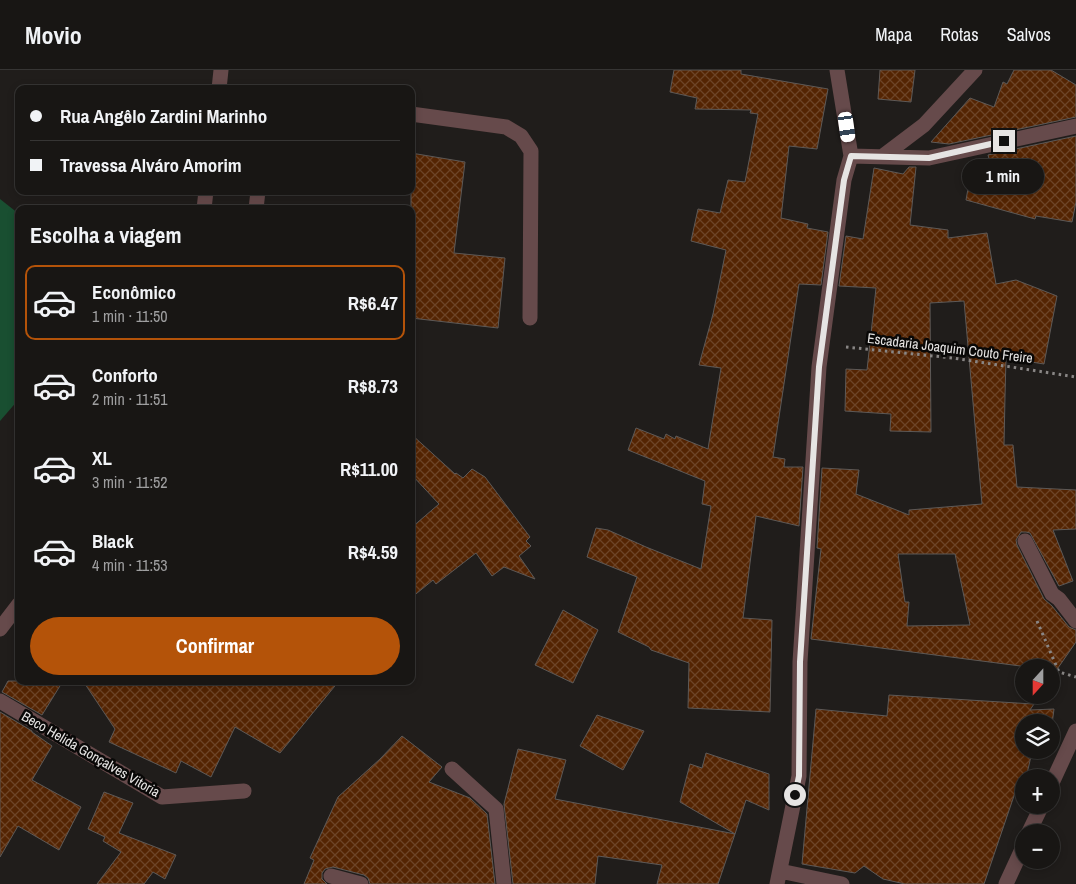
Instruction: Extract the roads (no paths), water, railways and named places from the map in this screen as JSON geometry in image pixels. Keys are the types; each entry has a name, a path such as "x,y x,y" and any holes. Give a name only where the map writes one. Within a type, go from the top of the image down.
{"street":[{"path":"219,85 221,70"},
{"path":"836,70 851,156 844,180 821,344 800,662 799,776 779,877 842,884"},
{"path":"884,156 924,125 975,70"},
{"path":"415,115 506,127 521,136 531,151 530,318"},
{"path":"851,156 929,158 1076,126"},
{"path":"1026,541 1052,594 1059,599 1076,622"},
{"path":"0,629 15,609"},
{"name":"Beco Helida Gonçalves Vitoria","path":"0,700 162,797 244,791"},
{"path":"1058,769 1076,731"},
{"path":"452,769 496,809 504,884"},
{"path":"1006,884 1015,864"},
{"path":"331,876 361,884"}]}
